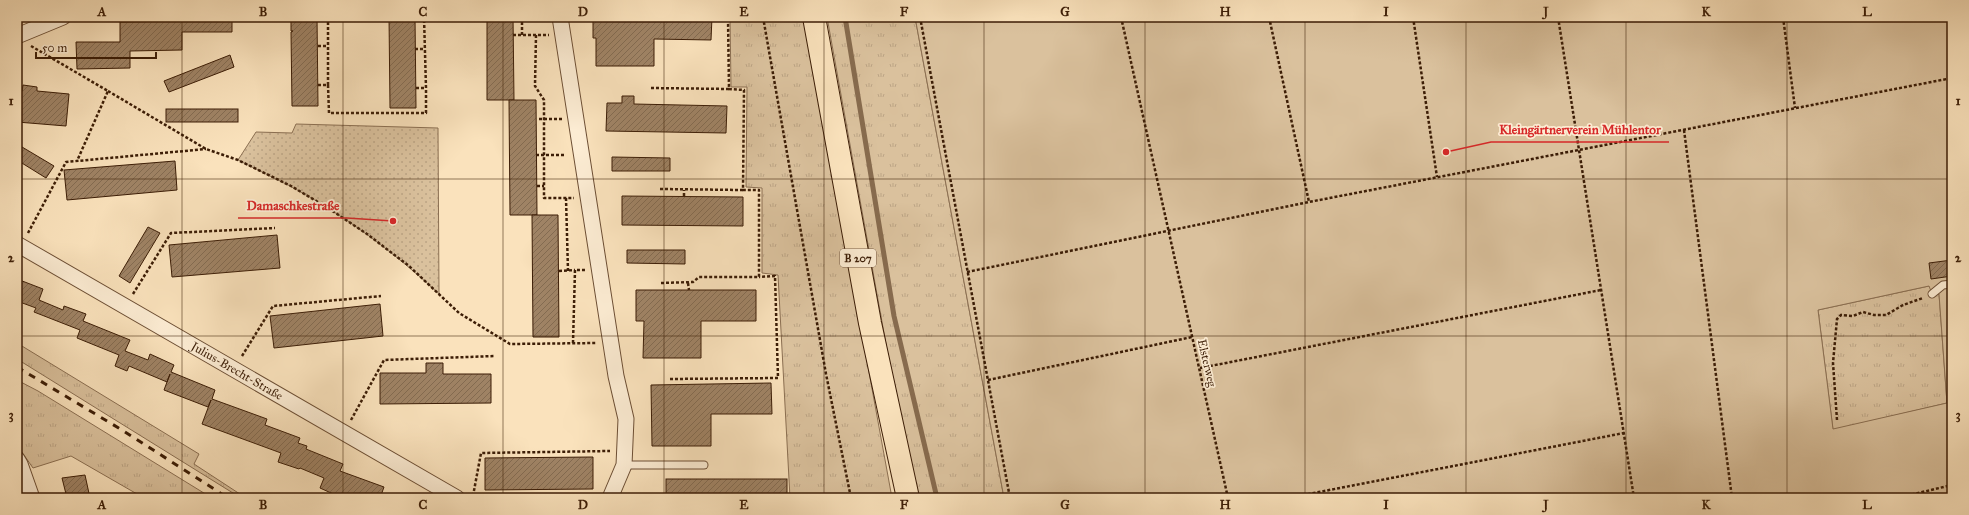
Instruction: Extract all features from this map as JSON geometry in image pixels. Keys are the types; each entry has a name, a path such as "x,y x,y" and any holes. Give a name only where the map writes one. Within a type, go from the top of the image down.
{"main road":[{"name":"B 207","path":"814,17 870,323 908,498"}],"street":[{"path":"17,36 63,17"},
{"path":"560,17 611,343 626,419 624,458 610,498"},
{"name":"Julius-Brecht-Straße","path":"19,245 457,498"},
{"path":"17,459 32,498"}],"lane":[{"path":"1932,294 1943,285 1952,284"},
{"path":"624,458 704,465"}],"path":[{"path":"328,17 329,113 426,112 424,17"},
{"path":"522,17 522,35"},
{"path":"728,17 729,89"},
{"path":"763,17 826,374 851,498"},
{"path":"920,17 1010,498"},
{"name":"Elsterweg","path":"1121,17 1228,498"},
{"path":"1269,17 1309,202"},
{"path":"1413,17 1437,177"},
{"path":"1558,17 1634,498"},
{"path":"1783,17 1795,108"},
{"path":"513,35 563,35"},
{"path":"536,35 535,86 544,100 545,120 544,198 588,198"},
{"path":"30,45 206,149 238,160 291,186 328,208 367,234 409,266 459,313 510,344 611,343"},
{"path":"318,46 328,46"},
{"path":"415,49 425,49"},
{"path":"967,272 1309,202 1952,78"},
{"path":"318,85 328,85"},
{"path":"416,88 426,88"},
{"path":"651,88 744,90 743,190"},
{"path":"77,161 108,91"},
{"path":"539,120 576,119"},
{"path":"1684,130 1732,498"},
{"path":"19,245 66,162 206,149"},
{"path":"536,155 582,155"},
{"path":"536,186 544,186"},
{"path":"660,189 758,190 759,277"},
{"path":"684,190 684,196"},
{"path":"566,198 568,270"},
{"path":"125,307 171,233 275,228"},
{"path":"558,271 600,269"},
{"path":"573,343 574,270"},
{"path":"661,282 693,282 700,278 774,276 778,378 670,379"},
{"path":"688,282 688,290"},
{"path":"1200,368 1601,290"},
{"path":"1836,420 1833,363 1837,319 1841,315 1853,316 1863,312 1874,315 1886,315 1903,305 1932,294"},
{"path":"234,369 273,306 381,296"},
{"path":"988,380 1192,337"},
{"path":"344,432 384,360 495,356"},
{"path":"1288,498 1624,433"},
{"path":"473,498 481,453 624,458"},
{"path":"1897,498 1952,485"}],"green space":[{"path":"730,17 804,17 892,498 790,498 778,275 762,273 762,188 746,187 747,87 731,87"},
{"path":"827,17 915,17 1004,498 919,498 895,394"},
{"path":"915,17 1952,17 1952,498 1004,498","holes":["1929,286 1932,294 1939,294 1947,403 1833,429 1818,310"]},
{"path":"296,124 438,128 439,294 404,263 368,235 330,209 290,186 238,160 256,132 292,133"},
{"path":"1929,286 1939,294 1947,403 1833,430 1818,310"},
{"path":"17,343 199,454 194,464 246,498 241,498 17,359"},
{"path":"17,380 38,391 212,498 144,498 71,456 33,468 17,445"}],"building":[{"path":"179,17 232,17 232,32 182,32 182,50 130,51 130,68 77,69 76,42 120,42 120,22 179,21"},
{"path":"291,17 317,17 318,106 292,106 291,32 293,31 291,31"},
{"path":"389,17 415,17 416,108 390,108"},
{"path":"487,17 513,17 514,100 487,100"},
{"path":"593,17 712,17 711,40 654,39 654,66 596,66 596,38 593,38"},
{"path":"230,55 234,67 169,92 164,81"},
{"path":"23,85 37,87 37,91 69,94 66,126 17,122 17,90 22,91"},
{"path":"622,96 634,96 634,104 727,106 726,133 606,131 607,103 622,103"},
{"path":"509,100 536,100 537,215 510,215"},
{"path":"166,109 238,109 238,122 166,122"},
{"path":"17,144 54,166 46,178 17,160"},
{"path":"612,157 670,158 670,171 612,171"},
{"path":"175,161 177,190 67,200 64,170"},
{"path":"622,196 743,197 743,226 622,225"},
{"path":"532,215 558,215 559,337 533,337"},
{"path":"148,227 160,233 130,283 119,276"},
{"path":"277,235 280,268 172,277 169,245"},
{"path":"627,250 685,250 685,264 627,263"},
{"path":"1952,260 1952,276 1931,279 1929,263"},
{"path":"17,279 43,289 39,300 63,310 64,306 86,314 83,321 130,340 125,351 148,360 150,354 174,365 171,372 215,390 212,399 267,419 265,425 300,438 298,443 307,446 306,449 343,464 340,471 384,487 380,498 355,498 342,493 340,497 320,488 324,478 300,468 299,469 278,462 281,453 202,424 211,400 208,407 164,390 167,382 129,366 127,371 115,366 119,355 77,338 80,330 34,312 36,308 17,301"},
{"path":"636,290 756,290 756,321 701,321 701,358 643,358 644,321 636,321"},
{"path":"380,304 383,336 274,348 270,316"},
{"path":"426,363 443,363 443,374 491,374 491,403 380,404 380,373 426,373"},
{"path":"771,383 772,414 711,414 711,446 652,446 651,385"},
{"path":"593,457 593,489 485,490 485,458"},
{"path":"85,475 90,498 67,498 62,478"},
{"path":"666,479 787,479 787,498 666,498"}],"waterway":[{"path":"845,17 894,316 937,498"}],"railway":[{"path":"17,367 122,430 228,498"}],"place":[{"name":"Kleingärtnerverein Mühlentor","path":"1446,152"},
{"name":"Damaschkestraße","path":"393,221"}]}
